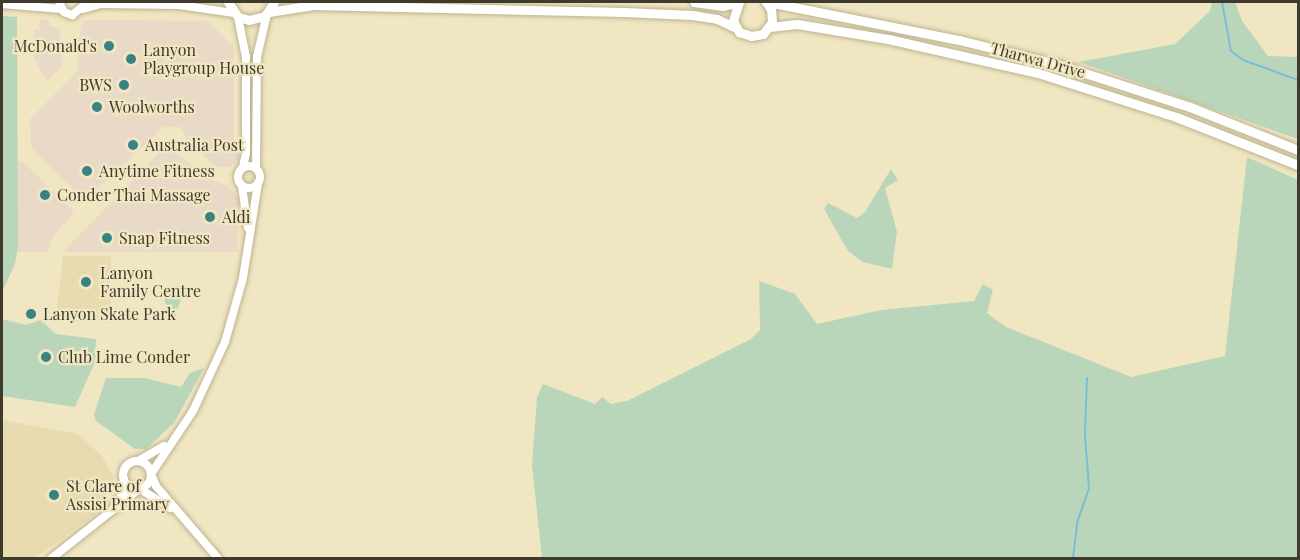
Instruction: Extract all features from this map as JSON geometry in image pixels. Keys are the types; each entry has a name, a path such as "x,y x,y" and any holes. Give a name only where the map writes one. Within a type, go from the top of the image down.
{"main road":[{"path":"228,2 236,15"},
{"path":"268,13 274,2"},
{"path":"694,2 723,6 739,2"},
{"path":"736,27 733,14 739,2"},
{"path":"767,2 772,15 770,27"},
{"name":"Tharwa Drive","path":"767,2 948,37 1060,65 1191,107 1299,150"},
{"path":"2,4 60,5 72,15 85,5 179,5 253,20 294,6 313,5 692,15 717,19 736,27"},
{"name":"Tharwa Drive","path":"736,27 751,36 770,27 797,24 888,39 1038,74 1176,117 1298,165"}],"street":[{"path":"52,558 147,485 151,474 172,440 193,411 222,350 236,311 258,183 256,168 257,57 268,13"},
{"path":"236,15 246,57 246,153 243,167 237,177 242,186 249,241"},
{"path":"243,167 256,168"},
{"path":"242,186 251,188 258,183"},
{"path":"111,513 123,493 127,465 138,461 172,440"},
{"path":"138,461 147,465 181,516 219,558"},
{"path":"124,478 130,488 139,489 181,516"}],"shaded area":[{"path":"40,19 49,20 49,25 60,29 62,66 47,81 34,58 34,30 39,29"},
{"path":"87,20 208,21 234,47 234,143 240,158 231,167 216,167 188,141 181,127 163,127 85,201 31,147 30,119 77,72 78,40 83,22"},
{"path":"173,148 202,176 227,186 239,198 237,252 63,252 163,149"},
{"path":"18,161 22,161 74,212 53,237 48,252 17,252"},
{"path":"63,256 111,256 111,323 65,321 56,316"},
{"name":"St Clare of Assisi Primary","path":"2,420 78,434 102,456 114,478 100,511 35,558 2,558"}],"green space":[{"path":"1212,2 1235,2 1242,21 1268,56 1298,57 1298,139 1079,62 1175,44 1210,11"},
{"path":"2,16 17,17 18,247 15,264 2,292"},
{"path":"1247,157 1298,180 1298,558 542,558 532,465 537,397 543,384 595,404 602,397 611,404 627,401 751,339 760,330 759,281 795,294 817,324 881,310 974,301 983,284 993,290 987,313 1006,327 1131,377 1225,356"},
{"path":"891,169 898,180 885,188 897,232 892,269 863,262 848,251 824,209 828,203 857,218 865,212"},
{"path":"164,297 181,299 174,321 169,321"},
{"path":"2,319 26,325 41,320 56,334 96,339 95,362 75,407 2,396"},
{"path":"204,368 174,423 146,449 135,449 96,421 94,415 106,378 145,378 181,387 190,373"}],"waterway":[{"path":"1222,2 1231,51 1243,60 1298,80"},
{"path":"1073,558 1077,523 1089,489 1085,434 1087,378"}],"place":[{"name":"McDonald's","path":"109,46"},
{"name":"Lanyon Playgroup House","path":"131,59"},
{"name":"BWS","path":"124,85"},
{"name":"Woolworths","path":"97,107"},
{"name":"Australia Post","path":"133,145"},
{"name":"Anytime Fitness","path":"87,171"},
{"name":"Conder Thai Massage","path":"45,195"},
{"name":"Aldi","path":"210,217"},
{"name":"Snap Fitness","path":"107,238"},
{"name":"Lanyon Family Centre","path":"86,282"},
{"name":"Lanyon Skate Park","path":"31,314"},
{"name":"Club Lime Conder","path":"46,357"},
{"name":"St Clare of Assisi Primary","path":"54,495"}]}
